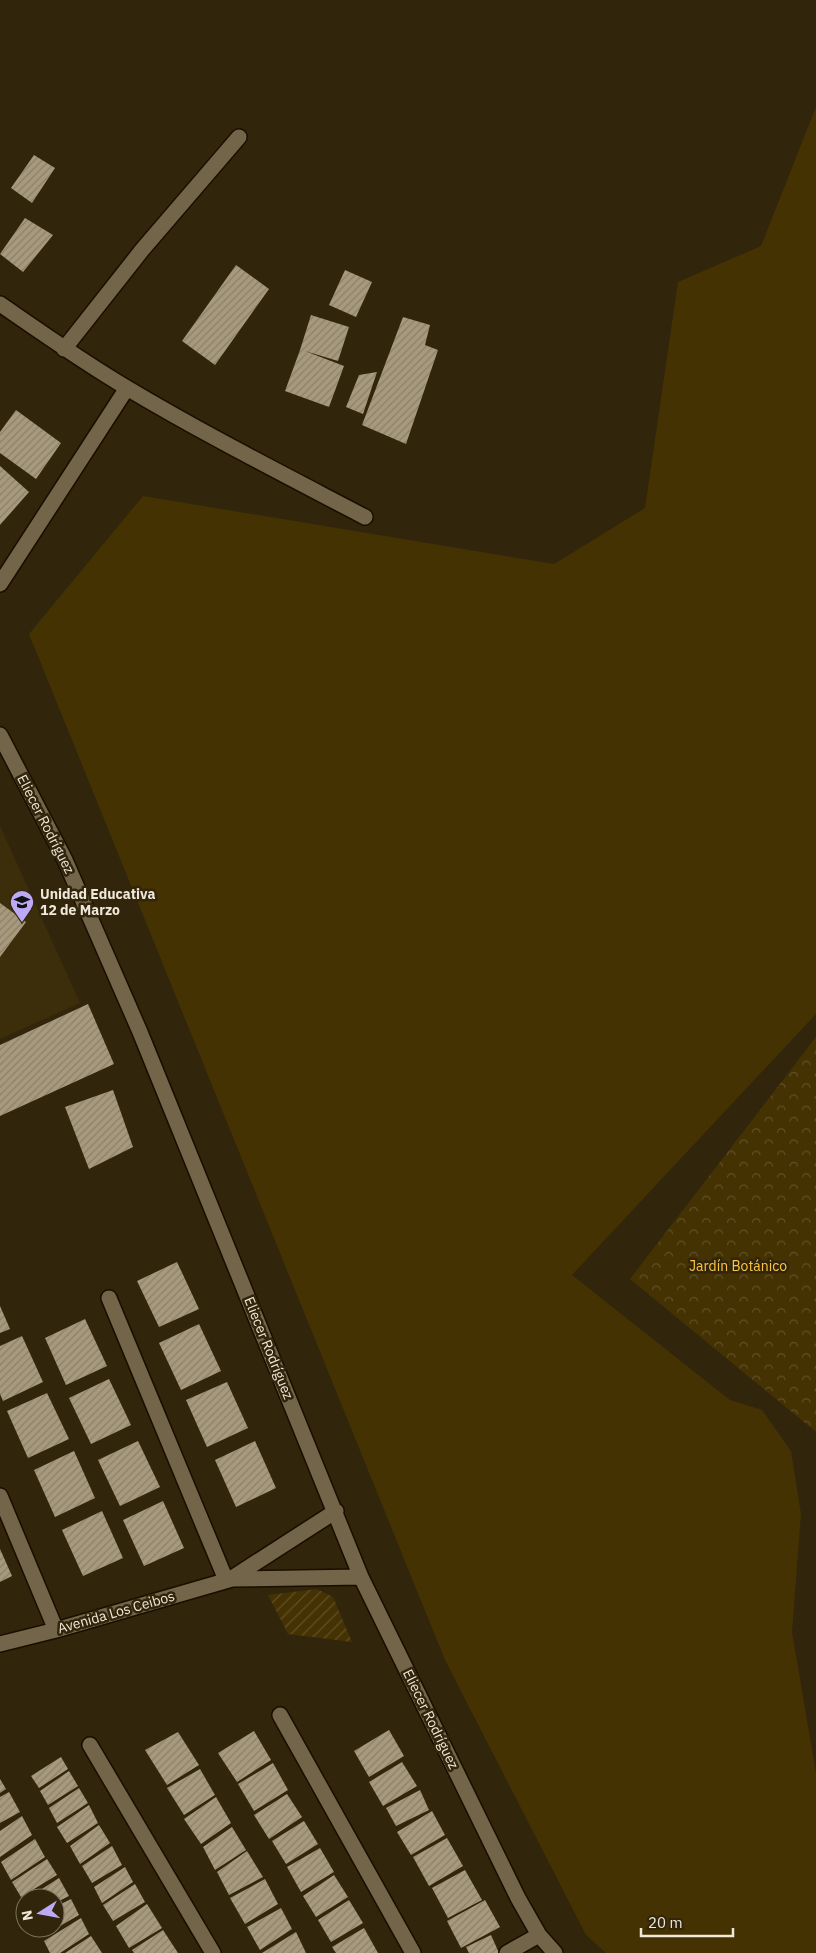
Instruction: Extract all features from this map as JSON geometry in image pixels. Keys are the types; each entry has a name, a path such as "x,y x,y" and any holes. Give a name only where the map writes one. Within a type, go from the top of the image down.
{"street":[{"path":"64,349 142,250 239,137"},
{"path":"0,304 64,349 127,388 221,441 365,517"},
{"path":"0,584 127,388"},
{"name":"Eliecer Rodríguez","path":"0,735 65,860 140,1032 336,1511 361,1577 518,1898 539,1935 555,1953"},
{"path":"109,1298 229,1580"},
{"path":"0,1496 56,1630"},
{"path":"229,1580 336,1511"},
{"path":"229,1580 361,1577"},
{"name":"Avenida Los Ceibos","path":"0,1644 56,1630 229,1580"},
{"path":"280,1715 412,1953"},
{"path":"90,1745 212,1953"},
{"path":"507,1953 539,1935"}],"shaded area":[{"name":"Unidad Educativa 12 de Marzo","path":"0,826 80,1003 0,1039"}],"green space":[{"path":"816,107 816,1014 572,1275 730,1400 762,1410 791,1451 801,1514 792,1632 816,1773 816,1953 606,1953 586,1935 445,1660 29,634 143,496 554,564 645,508 678,282 761,246"},
{"name":"Jardín Botánico","path":"816,1037 816,1432 630,1279"},
{"path":"317,1589 333,1597 352,1642 288,1634 268,1595"}],"building":[{"path":"34,155 55,168 32,203 11,188"},
{"path":"25,218 53,235 23,272 0,254"},
{"path":"236,265 269,289 215,365 182,341"},
{"path":"345,270 372,282 356,317 329,305"},
{"path":"311,315 349,327 338,361 305,351 344,366 329,407 285,391"},
{"path":"403,317 430,325 425,345 438,350 406,444 362,425"},
{"path":"377,372 363,414 346,407 359,375"},
{"path":"16,410 61,443 36,479 0,453 0,432"},
{"path":"0,466 29,492 0,525"},
{"path":"0,903 26,922 0,957"},
{"path":"88,1004 114,1064 0,1116 0,1045"},
{"path":"113,1090 133,1147 89,1169 65,1107"},
{"path":"177,1262 199,1309 159,1327 137,1281"},
{"path":"0,1306 10,1329 0,1333"},
{"path":"85,1319 107,1366 66,1385 45,1338"},
{"path":"199,1324 221,1371 181,1390 159,1343"},
{"path":"22,1336 43,1382 3,1401 0,1394 0,1346"},
{"path":"109,1379 131,1425 91,1444 69,1398"},
{"path":"227,1382 248,1428 207,1447 186,1400"},
{"path":"47,1393 69,1439 28,1458 7,1411"},
{"path":"138,1441 160,1487 120,1506 98,1460"},
{"path":"255,1441 276,1488 236,1507 215,1460"},
{"path":"74,1451 95,1498 55,1517 34,1470"},
{"path":"163,1501 184,1548 144,1566 123,1520"},
{"path":"102,1511 123,1558 83,1576 62,1530"},
{"path":"0,1549 12,1576 0,1582"},
{"path":"389,1730 404,1756 369,1777 354,1751"},
{"path":"254,1731 271,1760 237,1782 218,1753"},
{"path":"178,1732 199,1765 167,1785 145,1750"},
{"path":"61,1757 68,1769 39,1788 31,1776"},
{"path":"402,1762 417,1786 383,1806 369,1782"},
{"path":"273,1763 288,1790 254,1811 238,1784"},
{"path":"200,1769 215,1795 184,1815 167,1788"},
{"path":"69,1771 78,1786 48,1805 40,1791"},
{"path":"0,1779 6,1789 0,1793"},
{"path":"79,1788 88,1803 57,1823 49,1808"},
{"path":"420,1790 429,1810 396,1826 386,1808"},
{"path":"9,1792 20,1812 0,1823 0,1797"},
{"path":"287,1794 302,1817 269,1839 254,1815"},
{"path":"216,1797 231,1823 201,1844 184,1819"},
{"path":"89,1805 98,1823 67,1843 57,1827"},
{"path":"432,1811 445,1835 411,1855 397,1832"},
{"path":"22,1816 32,1835 0,1857 0,1831"},
{"path":"304,1821 318,1844 286,1864 272,1841"},
{"path":"99,1825 110,1843 80,1864 70,1846"},
{"path":"232,1827 246,1850 215,1870 203,1847"},
{"path":"447,1838 463,1866 429,1886 413,1857"},
{"path":"35,1839 45,1857 11,1880 1,1862"},
{"path":"112,1846 122,1865 92,1883 82,1866"},
{"path":"320,1848 334,1872 301,1892 287,1867"},
{"path":"247,1851 263,1877 229,1895 217,1872"},
{"path":"47,1859 57,1875 36,1888 16,1888 12,1882"},
{"path":"125,1867 133,1882 102,1903 94,1887"},
{"path":"465,1870 482,1900 448,1918 432,1888"},
{"path":"334,1875 348,1897 316,1917 303,1896"},
{"path":"59,1878 65,1888 44,1888"},
{"path":"265,1879 278,1904 245,1924 230,1898"},
{"path":"135,1884 145,1902 113,1921 103,1905"},
{"path":"65,1889 69,1896 65,1898"},
{"path":"71,1899 79,1915 65,1923 65,1902"},
{"path":"349,1900 363,1923 331,1942 318,1920"},
{"path":"485,1900 500,1927 461,1948 447,1921"},
{"path":"147,1904 162,1928 129,1948 116,1926"},
{"path":"281,1908 292,1929 260,1950 247,1927"},
{"path":"81,1918 89,1934 60,1953 50,1953 44,1941 49,1938 65,1938 65,1928"},
{"path":"364,1928 378,1953 336,1953 332,1947"},
{"path":"163,1930 178,1953 134,1953 132,1950"},
{"path":"296,1932 306,1953 262,1953"},
{"path":"491,1935 499,1953 469,1953 466,1947"},
{"path":"91,1936 102,1953 65,1953"}],"place":[{"name":"Unidad Educativa 12 de Marzo","path":"22,923"}]}
